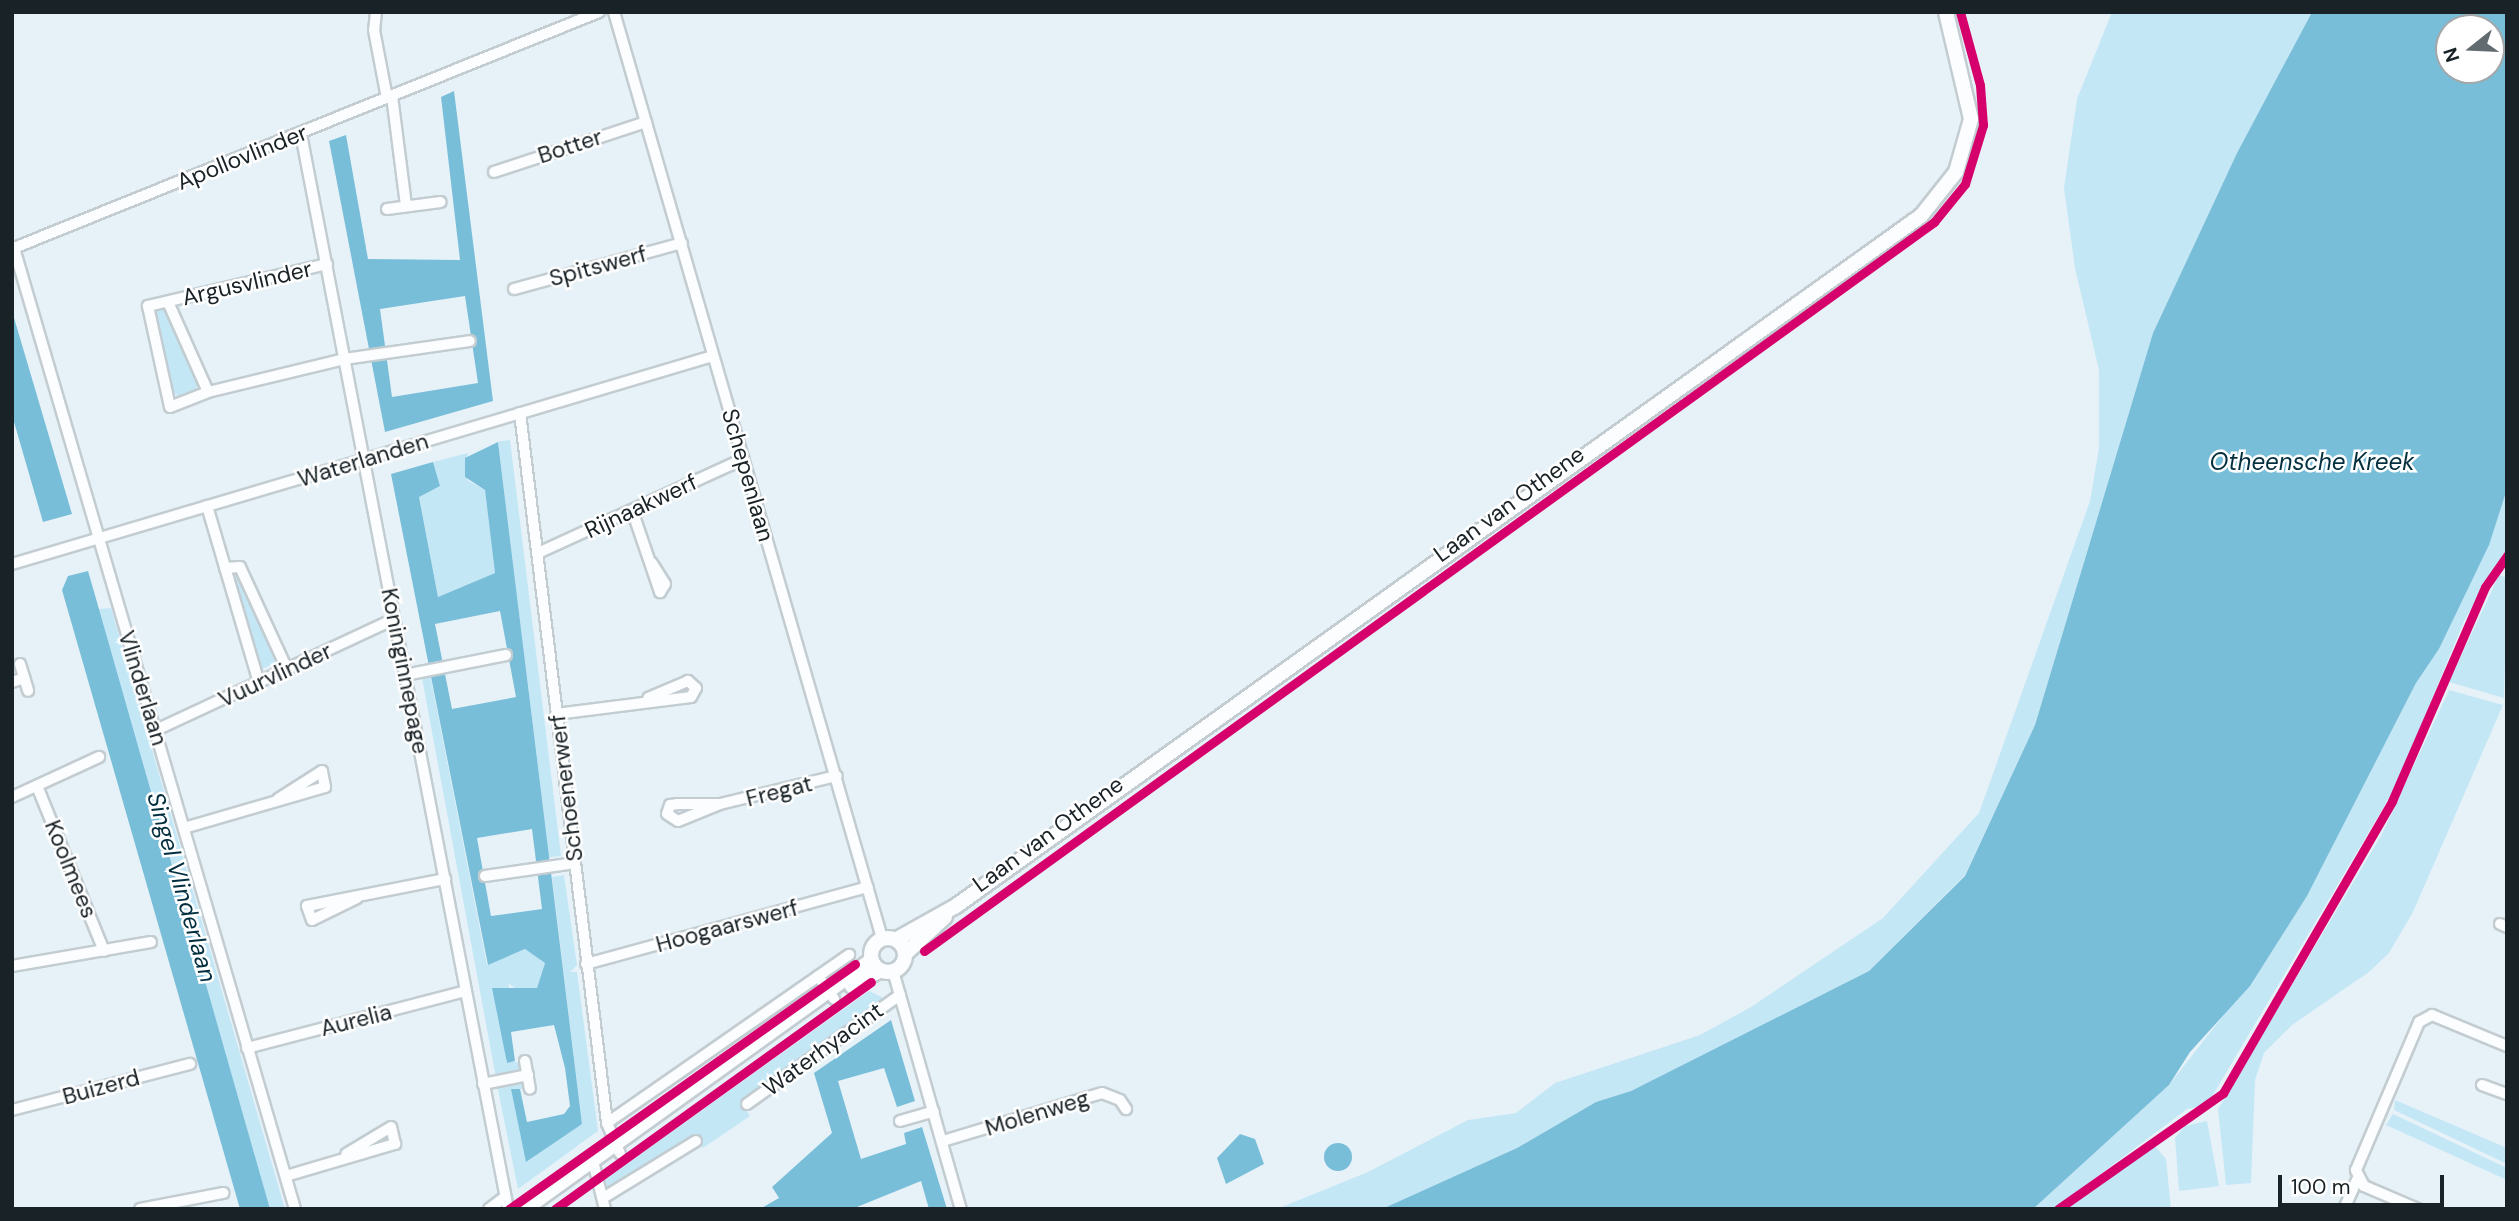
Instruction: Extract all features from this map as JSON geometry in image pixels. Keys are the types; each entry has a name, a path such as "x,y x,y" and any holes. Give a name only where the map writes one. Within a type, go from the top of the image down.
{"street":[{"path":"376,12 374,30 390,97 406,206"},
{"name":"Apollovlinder","path":"13,248 599,12"},
{"name":"Schepenlaan","path":"614,12 868,887 890,938"},
{"name":"Laan van Othene","path":"881,967 906,953 956,906 1928,210 1956,172 1971,119 1946,12"},
{"name":"Botter","path":"494,172 646,122"},
{"name":"Koninginnepage","path":"301,134 508,1209"},
{"path":"387,209 441,202"},
{"name":"Spitswerf","path":"514,289 682,243"},
{"name":"Vlinderlaan","path":"13,248 295,1209"},
{"name":"Argusvlinder","path":"327,264 148,306 170,407 208,392 344,359 470,341"},
{"name":"Argusvlinder","path":"168,302 208,392"},
{"name":"Waterlanden","path":"12,564 713,356"},
{"name":"Schoenerwerf","path":"520,413 607,1123 618,1149"},
{"name":"Rijnaakwerf","path":"538,553 743,459"},
{"path":"207,506 260,683"},
{"path":"632,510 652,563"},
{"path":"226,568 240,568 287,669"},
{"name":"Vuurvlinder","path":"156,730 394,619"},
{"path":"405,675 506,655"},
{"path":"20,664 28,691"},
{"path":"12,682 24,678"},
{"path":"556,713 648,698"},
{"path":"12,797 99,757"},
{"name":"Fregat","path":"720,804 837,776"},
{"name":"Koolmees","path":"37,786 104,951"},
{"path":"184,828 278,799"},
{"path":"485,876 575,863"},
{"path":"358,898 445,879"},
{"name":"Hoogaarswerf","path":"586,964 868,887"},
{"name":"Laan van Othene","path":"890,938 956,906"},
{"path":"525,1209 618,1149 832,995 881,967 873,947 890,938 906,953"},
{"path":"12,966 151,942"},
{"path":"607,1123 849,955"},
{"name":"Waterhyacint","path":"881,967 900,995 961,1209"},
{"path":"818,976 832,995"},
{"name":"Aurelia","path":"247,1048 466,991"},
{"name":"Waterhyacint","path":"747,1104 900,995"},
{"path":"2344,1209 2357,1180 2356,1170 2421,1018 2432,1015 2507,1046"},
{"path":"525,1061 530,1088"},
{"name":"Buizerd","path":"12,1110 190,1064"},
{"path":"483,1084 528,1075"},
{"path":"2482,1085 2507,1094"},
{"name":"Molenweg","path":"943,1141 1102,1093 1120,1100 1126,1110"},
{"path":"900,1121 934,1111"},
{"path":"594,1165 604,1203 696,1141"},
{"path":"286,1176 346,1154"},
{"path":"541,1209 594,1165"},
{"path":"2357,1180 2418,1209"},
{"path":"140,1209 223,1193"},
{"path":"489,1209 505,1197"}],"shaded area":[{"path":"2112,12 2312,12 2237,153 2153,333 2035,725 1965,875 1869,971 1631,1091 1596,1102 1517,1148 1382,1209 1277,1209 1368,1172 1468,1120 1516,1113 1555,1083 1700,1035 1751,1007 1883,918 1979,813 2090,501 2099,448 2099,370 2075,268 2064,188 2077,99"},
{"path":"163,309 197,384 196,392 181,399 171,390 153,311"},
{"path":"510,440 561,856 549,857 498,441"},
{"path":"468,453 467,480 485,490 495,573 438,597 419,496 440,486 433,462"},
{"path":"2507,489 2507,549 2464,621 2396,786 2207,1105 2187,1109 2054,1209 2033,1209 2169,1085 2265,962 2307,896 2416,683 2439,649 2483,557"},
{"path":"238,572 279,661 260,670 233,575"},
{"path":"2499,575 2507,578 2504,698 2449,682"},
{"path":"111,608 285,1209 270,1209 99,609"},
{"path":"430,674 487,965 525,949 545,963 537,988 521,992 509,984 506,1062 520,1062 520,1070 496,1078 422,678"},
{"path":"2449,690 2503,705 2413,912 2389,953 2369,972 2292,1025 2264,1053 2255,1080 2251,1183 2226,1185 2218,1109 2382,834"},
{"path":"564,875 577,965 570,972 577,972 598,1131 518,1189 497,1085 523,1081 526,1090 520,1089 526,1162 582,1123 552,877"},
{"path":"869,991 886,999 741,1102 750,1116 703,1148 694,1136 619,1189 607,1186 606,1179"},
{"path":"2395,1100 2507,1148 2507,1164 2394,1110"},
{"path":"2393,1114 2507,1168 2507,1180 2386,1125"},
{"path":"2207,1121 2219,1186 2179,1191 2175,1138 2185,1126"},
{"path":"2154,1145 2166,1159 2171,1209 2066,1209"}],"water":[{"name":"Otheensche Kreek","path":"2312,12 2507,12 2507,489 2489,545 2439,649 2416,683 2307,896 2250,986 2190,1052 2169,1085 2033,1209 1382,1209 1517,1148 1596,1102 1631,1091 1869,971 1965,876 2035,725 2153,333 2237,153"},
{"path":"454,91 493,401 385,432 329,141 346,135 368,259 460,260 441,97","holes":["465,296 478,383 392,397 380,309"]},
{"path":"12,311 72,514 43,522 12,415"},
{"path":"498,442 582,1124 526,1162 511,1089 520,1089 527,1122 564,1114 570,1106 565,1068 554,1025 511,1032 515,1061 507,1063 492,988 537,988 545,963 525,949 488,965 391,474 433,462 440,486 419,497 438,597 495,573 485,490 465,477 465,458","holes":["500,611 516,697 452,709 435,624","532,829 542,909 491,916 477,838"]},
{"path":"88,571 270,1209 240,1209 62,590 68,576"},
{"path":"891,1020 915,1101 897,1107 884,1068 838,1081 861,1159 906,1144 904,1133 922,1127 947,1209 929,1209 921,1181 852,1209 760,1209 779,1198 772,1187 832,1133 814,1073"},
{"path":"1240,1134 1255,1139 1264,1164 1226,1184 1217,1158"},
{"path":"1338,1143 1348,1147 1352,1157 1348,1167 1338,1171 1328,1167 1324,1157 1328,1147"}],"cycle path":[{"path":"924,951 1934,222 1965,184 1983,125 1980,85 1960,12"},
{"path":"2058,1209 2223,1093 2392,801 2485,587 2507,555"},
{"path":"509,1209 855,964"},
{"path":"555,1209 871,982"}],"water label":[{"name":"Singel Vlinderlaan","path":"182,887"}]}
